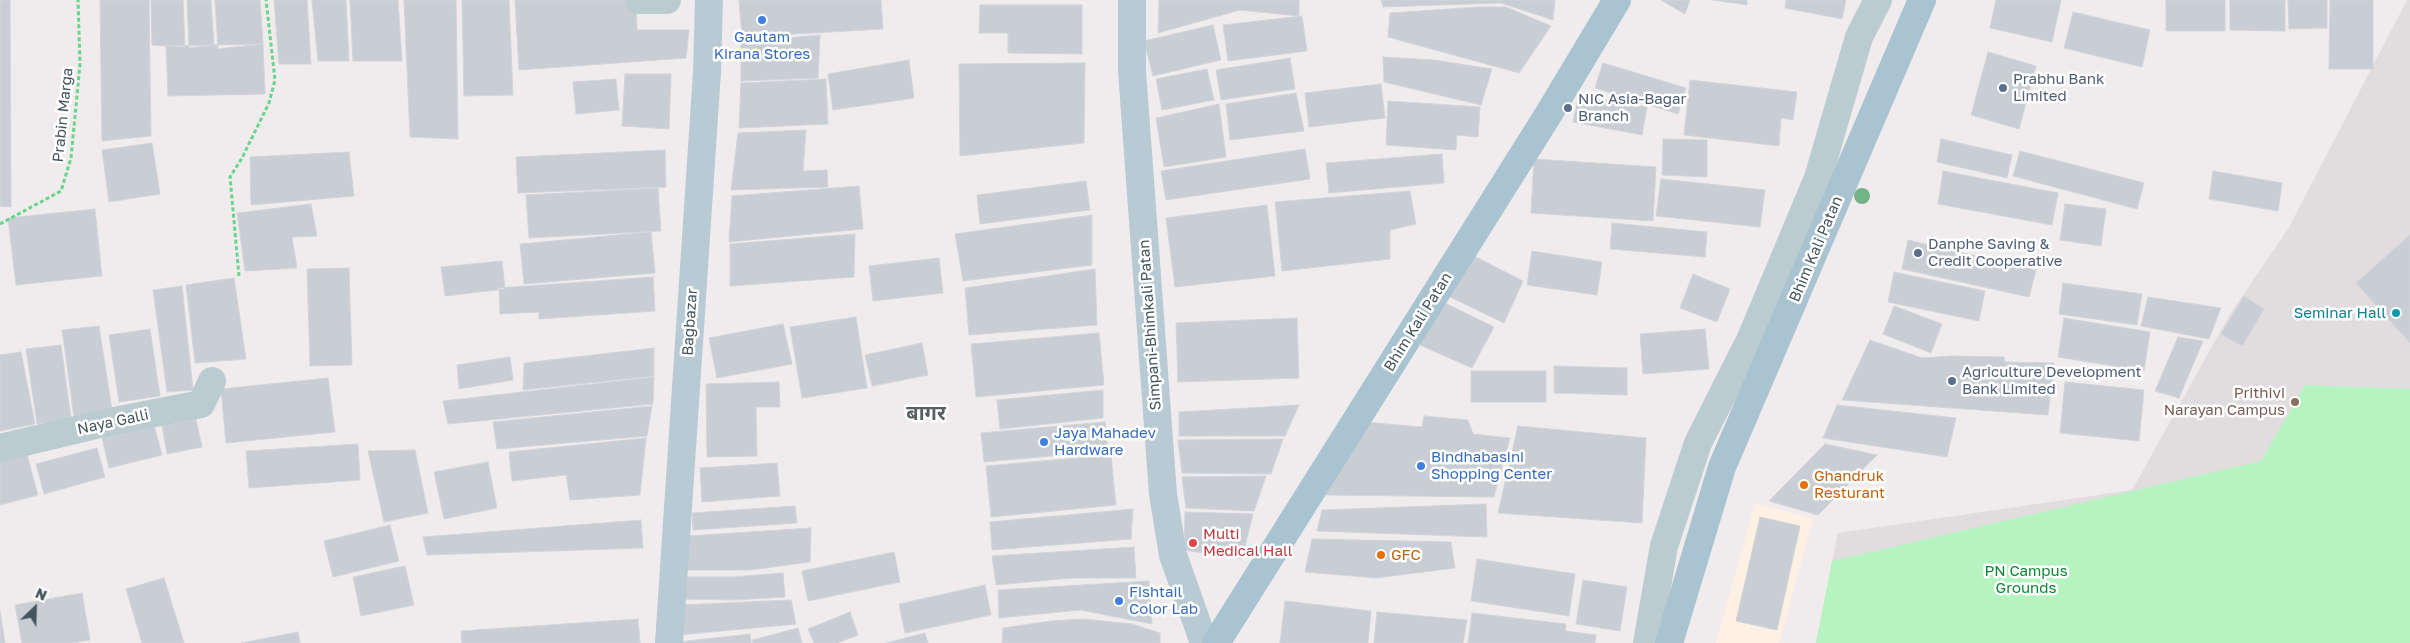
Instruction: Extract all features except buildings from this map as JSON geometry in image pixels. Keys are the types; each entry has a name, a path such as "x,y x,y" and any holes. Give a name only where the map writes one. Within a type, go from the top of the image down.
{"main road":[{"name":"Bagbazar","path":"669,643 710,0"},
{"name":"Simpani-Bhimkali Patan","path":"1132,0 1132,71 1163,494 1173,555 1204,643"},
{"name":"Bhim Kali Patan","path":"1216,643 1548,115 1617,0"},
{"name":"Bhim Kali Patan","path":"1669,643 1722,467 1922,0"}],"street":[{"path":"640,0 668,0"},
{"path":"1646,643 1664,546 1698,444 1751,338 1818,178 1859,37 1878,0"},
{"name":"Naya Galli","path":"0,448 109,422 201,404 212,381"}],"path":[{"name":"Prabin Marga","path":"0,224 61,191 72,158 80,64 78,0"},
{"path":"239,276 230,177 242,158 268,102 275,80 266,0"}],"shaded area":[{"name":"Prithivi Narayan Campus","path":"2407,0 2410,0 2410,643 1816,643 1838,533 2132,490 2230,314 2288,229"},
{"path":"1755,503 1813,519 1779,643 1716,643"}],"green space":[{"name":"PN Campus Grounds","path":"2305,385 2410,389 2410,643 1816,643 1832,561 2261,461"}],"place":[{"name":"Gautam Kirana Stores","path":"762,20"},
{"name":"Prabhu Bank Limited","path":"2003,88"},
{"name":"NIC Asia-Bagar Branch","path":"1568,108"},
{"name":"Danphe Saving & Credit Cooperative","path":"1918,253"},
{"name":"Seminar Hall","path":"2396,313"},
{"name":"Agriculture Development Bank Limited","path":"1952,381"},
{"name":"Prithivi Narayan Campus","path":"2295,402"},
{"name":"Jaya Mahadev Hardware","path":"1044,442"},
{"name":"Bindhabasini Shopping Center","path":"1421,466"},
{"name":"Ghandruk Resturant","path":"1804,485"},
{"name":"Multi Medical Hall","path":"1193,543"},
{"name":"GFC","path":"1381,555"},
{"name":"Fishtail Color Lab","path":"1119,601"}],"district":[{"name":"बागर","path":"926,414"}]}
